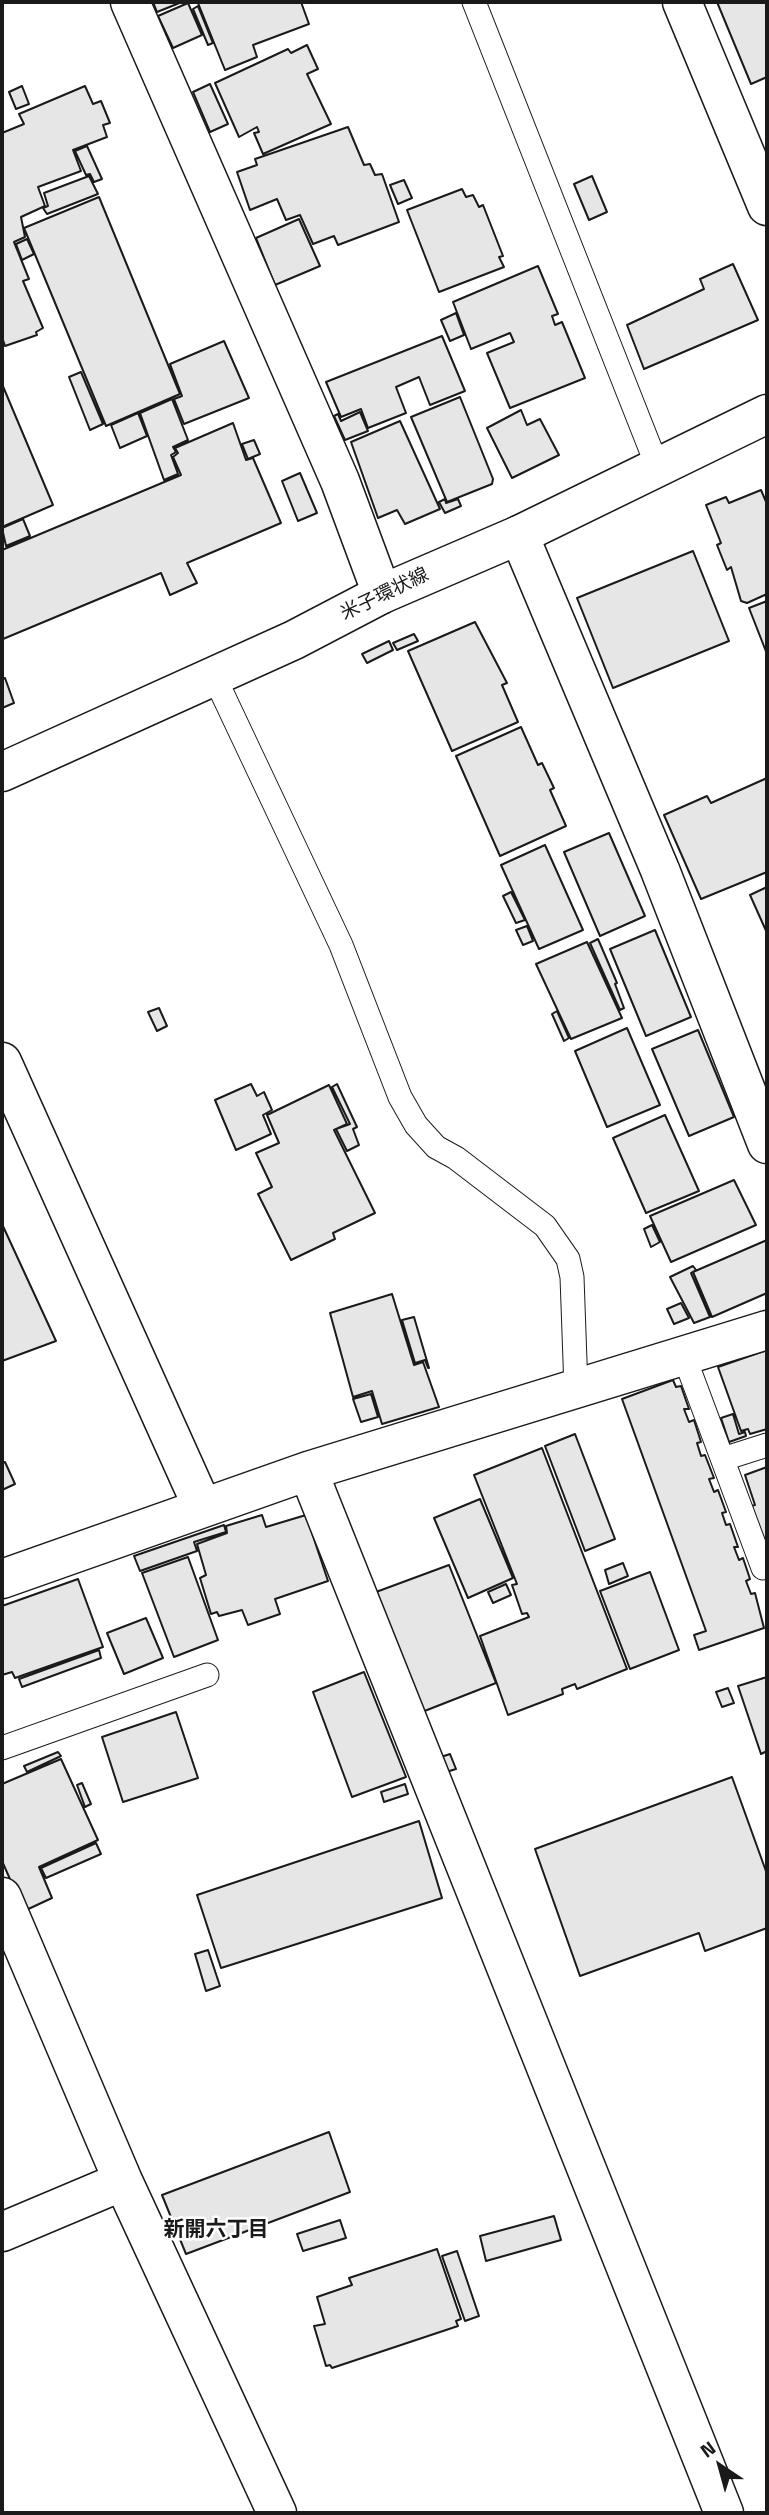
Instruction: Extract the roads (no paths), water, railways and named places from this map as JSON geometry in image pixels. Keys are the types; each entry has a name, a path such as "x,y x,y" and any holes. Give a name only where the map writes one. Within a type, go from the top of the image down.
{"street":[{"path":"130,2 340,481 382,594"},
{"path":"682,2 767,206"},
{"name":"米子環状線","path":"2,772 294,640 382,594 519,535 767,414"},
{"path":"519,535 660,870 767,1144"},
{"path":"2,1062 202,1506"},
{"path":"2,1579 202,1506 308,1471 767,1330"},
{"path":"308,1471 724,2513"},
{"path":"2,1897 123,2180 277,2513"},
{"path":"2,2232 123,2180"}],"lane":[{"path":"474,2 658,468"},
{"path":"214,676 341,945 400,1097 416,1125 436,1147 456,1158 545,1226 557,1239 568,1259 572,1277 576,1389"},
{"path":"684,1356 763,1567 767,1566"},
{"path":"723,1460 767,1445"},
{"path":"2,1748 207,1675"}],"district":[{"name":"新開六丁目","path":"216,2231"}]}
